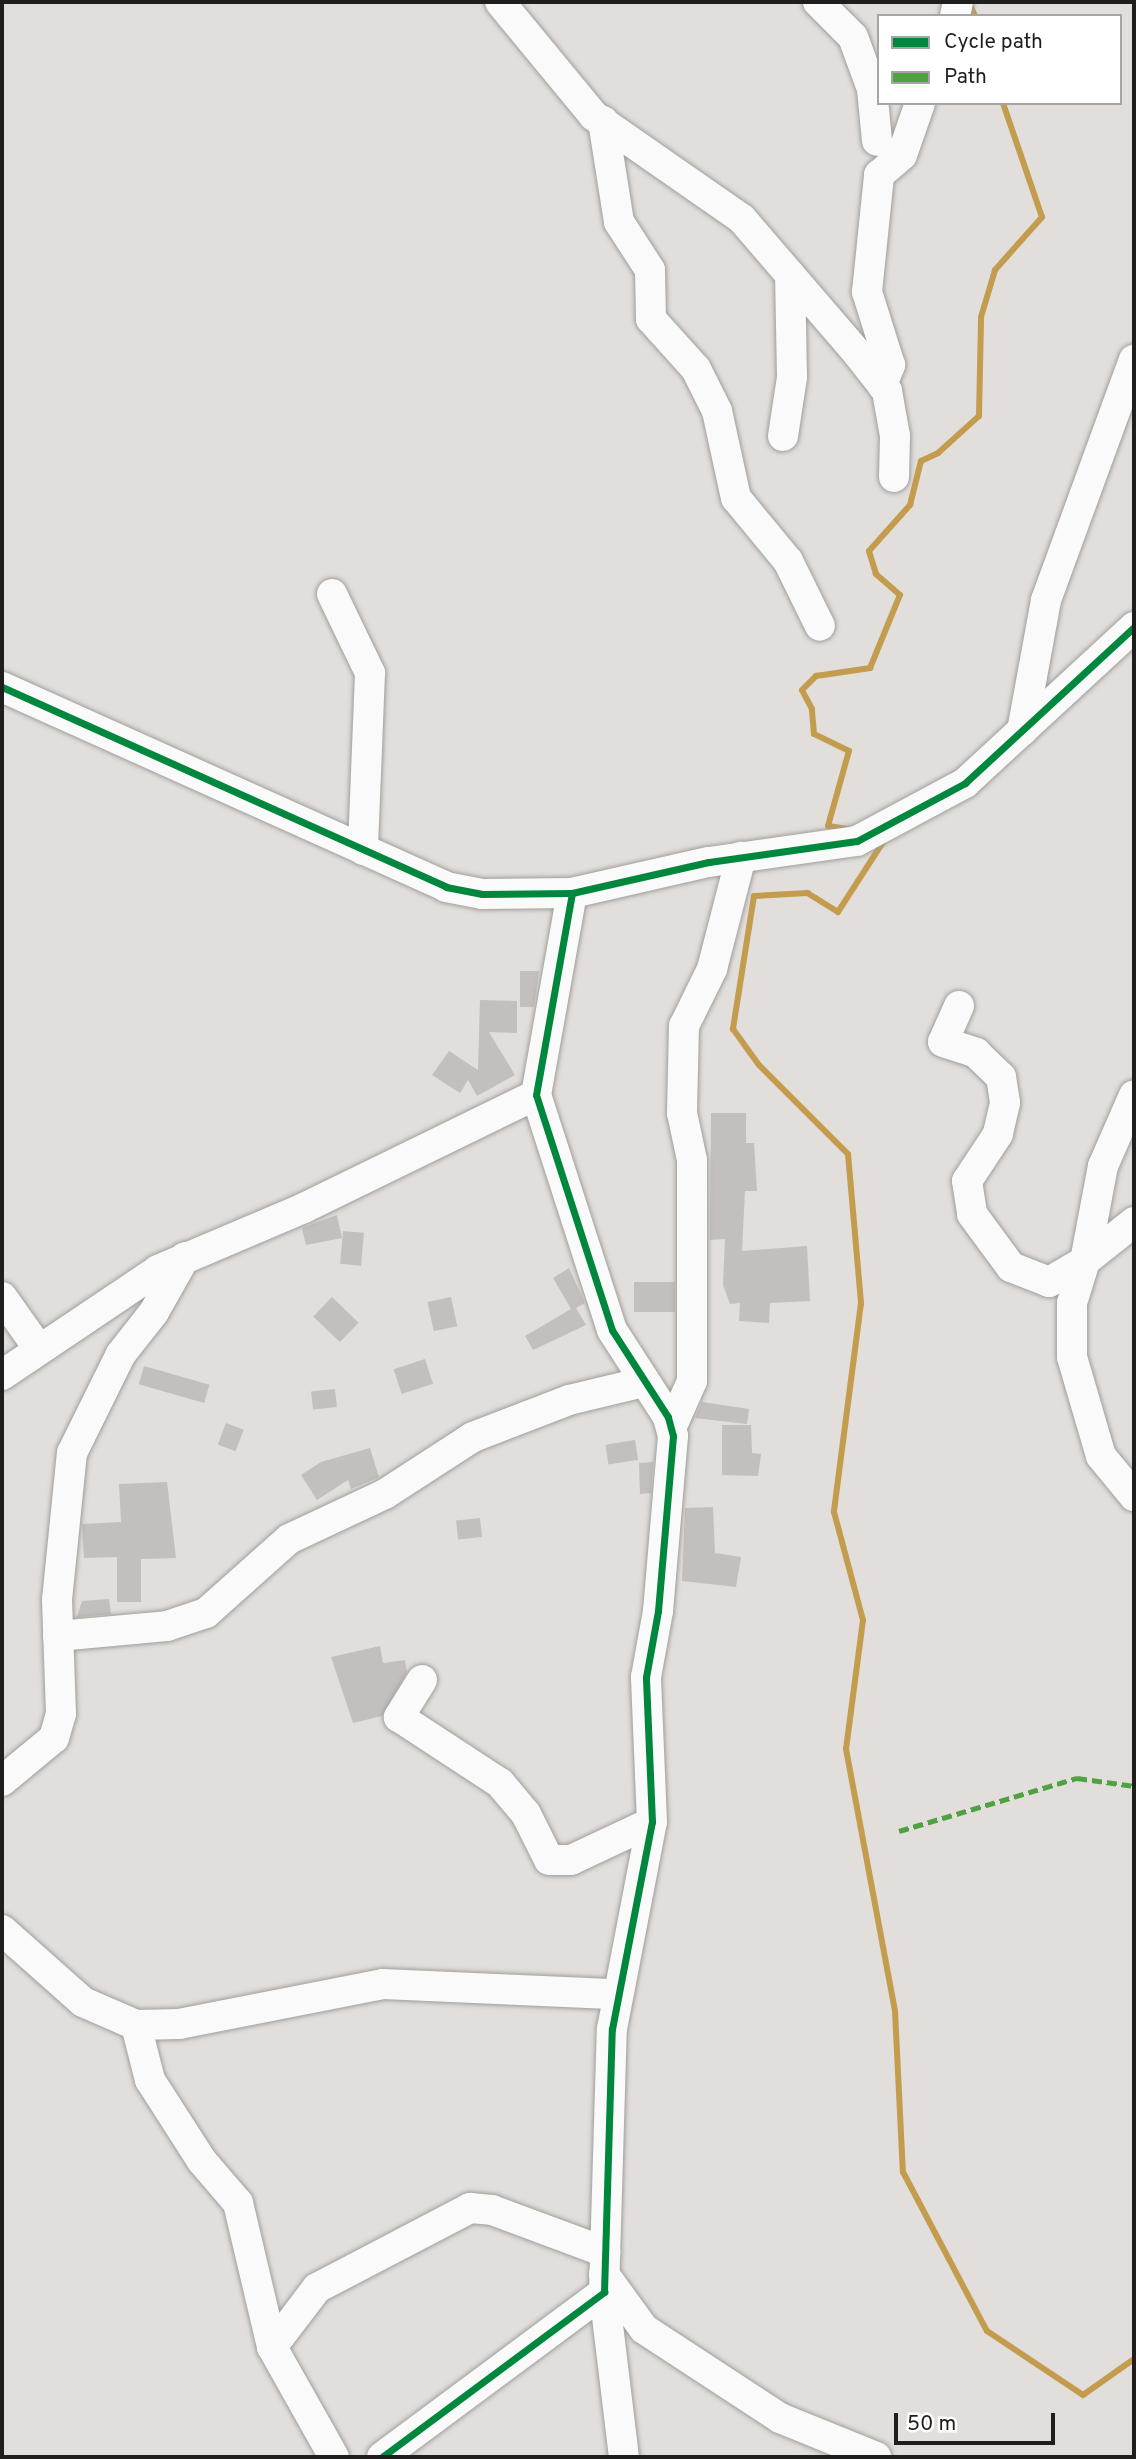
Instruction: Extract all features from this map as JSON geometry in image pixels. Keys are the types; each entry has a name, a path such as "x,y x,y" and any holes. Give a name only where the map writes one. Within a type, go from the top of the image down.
{"street":[{"path":"500,2 603,121 742,219 882,385 895,436 894,477"},
{"path":"818,2 853,37 873,89 877,141"},
{"path":"882,385 890,365 867,292 879,175 902,155 919,105"},
{"path":"603,121 619,222 650,270 651,318 696,369 717,411 736,498 788,561 820,626"},
{"path":"783,436 792,377 790,275"},
{"path":"1022,731 1046,600 1134,360"},
{"path":"332,594 370,673 363,850"},
{"path":"2,687 446,887 482,894 572,893 741,858 857,841 965,783 1134,627"},
{"path":"624,2457 605,2273 617,1994 632,1942 652,1822 646,1677 658,1611 672,1426 692,1381 692,1160 682,1113 684,1026 715,958 741,858"},
{"path":"572,893 536,1095 612,1330 672,1426"},
{"path":"959,1006 943,1042 976,1053 1001,1077 1005,1103 998,1135 967,1181 972,1213 1012,1267 1048,1282 1085,1261 1134,1222"},
{"path":"2,1375 185,1257 304,1208 536,1095"},
{"path":"1134,1096 1102,1166 1085,1261 1075,1280 1072,1357 1101,1456 1134,1496"},
{"path":"2,1782 54,1738 61,1714 58,1636 63,1517 72,1453 115,1363 154,1312 185,1257"},
{"path":"2,1297 39,1349"},
{"path":"58,1636 167,1626 206,1613 289,1539 385,1494 473,1437 569,1400 644,1382"},
{"path":"422,1680 400,1717 500,1783 526,1814 549,1860 571,1860 652,1822"},
{"path":"2,1930 83,2002 136,2025 179,2024 383,1984 617,1994"},
{"path":"136,2025 150,2080 202,2161 238,2203 272,2347 334,2457"},
{"path":"272,2347 317,2288 470,2208 492,2210 605,2273 644,2329 780,2418 835,2451 876,2457"},
{"path":"382,2457 605,2273"}],"building":[{"path":"520,971 539,971 534,1007 520,1007"},
{"path":"480,1000 517,1001 517,1033 489,1032 515,1075 477,1096 468,1080 460,1093 432,1075 449,1051 478,1070"},
{"path":"711,1113 746,1113 746,1143 754,1143 757,1191 745,1191 742,1251 807,1246 810,1301 770,1303 769,1323 739,1321 740,1303 730,1304 723,1285 725,1239 710,1240"},
{"path":"337,1215 342,1238 306,1245 302,1228"},
{"path":"343,1231 364,1233 361,1266 340,1264"},
{"path":"569,1268 585,1303 576,1308 586,1325 533,1350 525,1336 571,1309 553,1278"},
{"path":"634,1282 675,1282 675,1312 634,1312"},
{"path":"332,1297 359,1323 340,1342 313,1316"},
{"path":"451,1297 457,1326 434,1331 428,1302"},
{"path":"425,1359 433,1384 402,1394 394,1369"},
{"path":"144,1366 209,1385 204,1403 139,1384"},
{"path":"335,1389 337,1407 313,1409 311,1392"},
{"path":"702,1402 749,1409 747,1424 695,1418"},
{"path":"226,1423 244,1430 235,1451 218,1444"},
{"path":"722,1425 751,1425 752,1453 761,1454 758,1476 722,1475"},
{"path":"635,1440 638,1460 608,1464 605,1445"},
{"path":"370,1448 379,1477 351,1489 348,1480 317,1500 301,1475 321,1462"},
{"path":"653,1462 651,1493 640,1494 639,1463"},
{"path":"167,1482 176,1558 141,1559 141,1602 117,1602 117,1557 84,1558 82,1524 121,1522 119,1484"},
{"path":"713,1507 715,1553 741,1557 736,1587 682,1581 685,1508"},
{"path":"480,1518 482,1537 458,1539 456,1521"},
{"path":"109,1599 111,1614 77,1617 82,1601"},
{"path":"380,1646 383,1663 405,1660 407,1672 382,1716 353,1723 331,1657"}],"waterway":[{"path":"969,3 974,14"},
{"path":"847,829 828,826 849,751 814,734 812,709 802,690 816,676 870,668 900,595 876,574 869,551 910,505 921,461 938,453 979,416 981,317 995,270 1042,217 1004,105"},
{"path":"885,839 838,912 808,893 754,896 733,1029 759,1065 848,1154 861,1303 834,1512 863,1620 846,1749 895,2011 903,2172 987,2331 1083,2395 1134,2359"}],"marked path":[{"path":"899,1831 1077,1778 1134,1786"}],"cycle path":[{"path":"2,687 446,887 482,894 572,893 709,862 857,841 965,783 1134,627"},
{"path":"382,2457 604,2292 612,2029 652,1822 646,1677 658,1611 673,1436 668,1417 612,1330 536,1095 572,893"}]}
